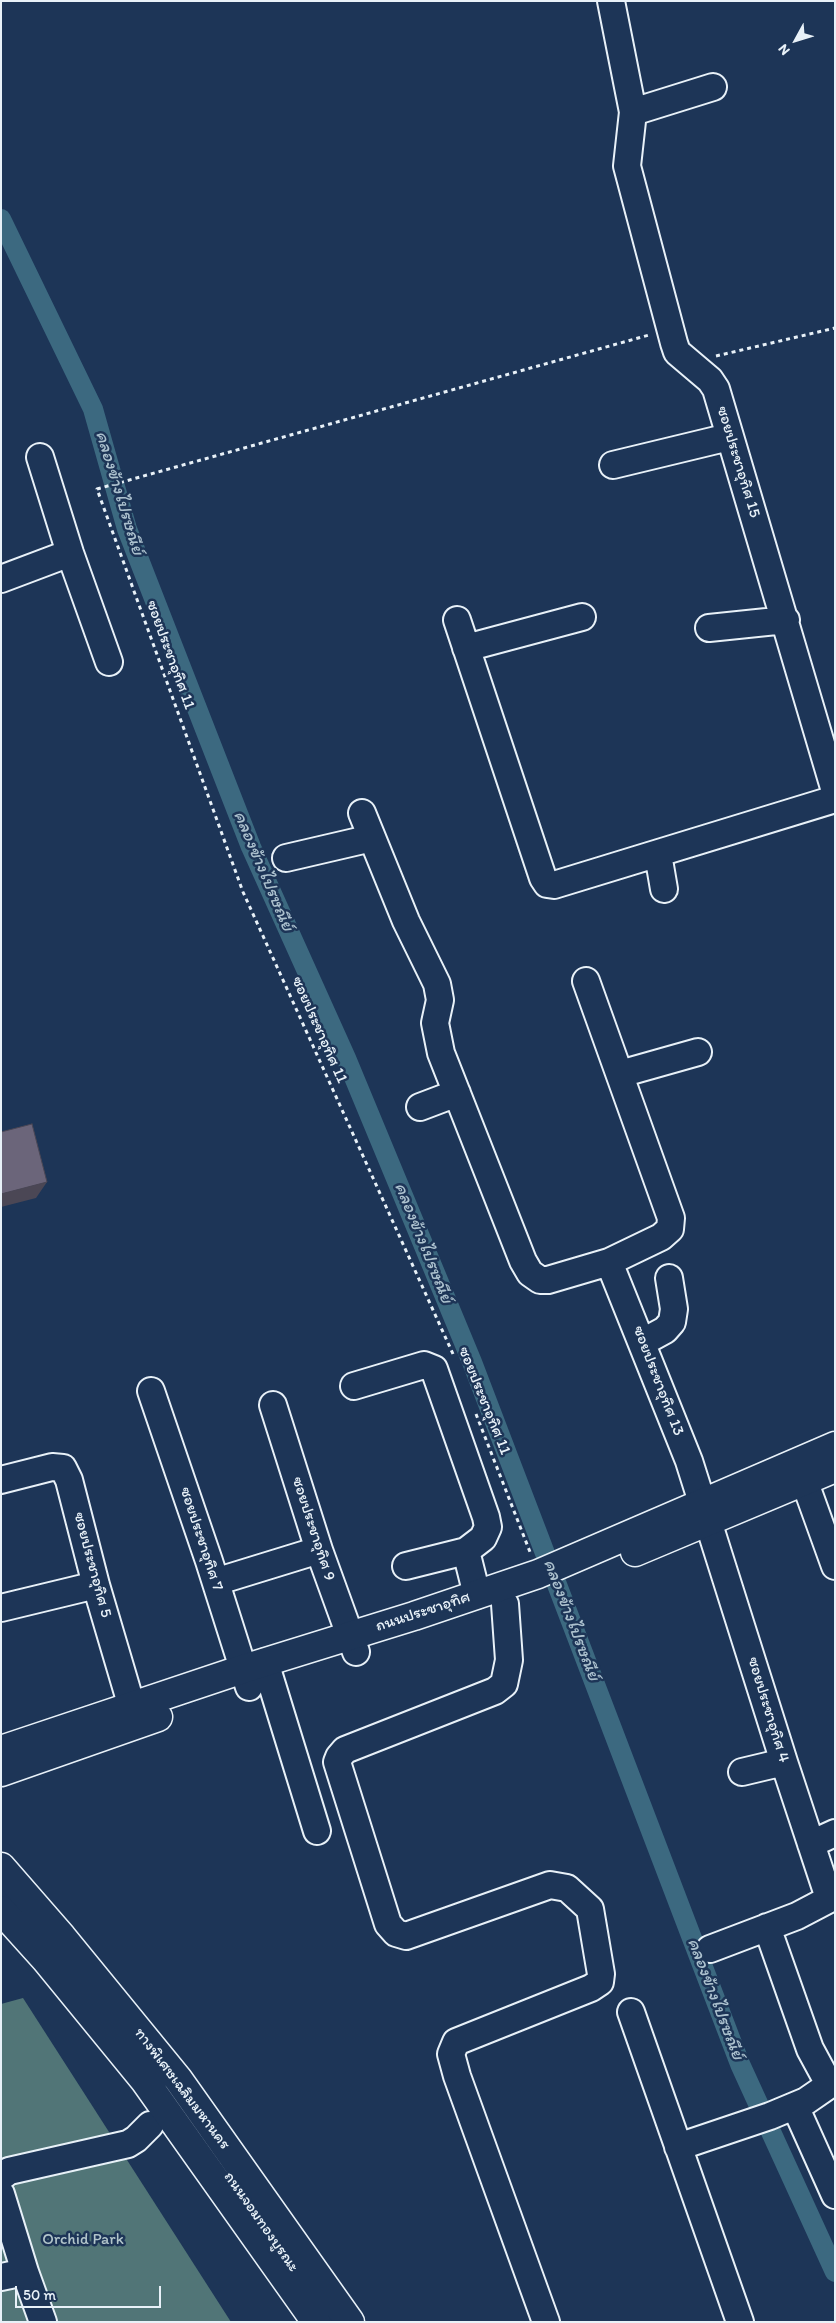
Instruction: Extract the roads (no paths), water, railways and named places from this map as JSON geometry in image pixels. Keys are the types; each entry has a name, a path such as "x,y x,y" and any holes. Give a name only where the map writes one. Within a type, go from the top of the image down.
{"main road":[{"name":"ถนนประชาอุทิศ","path":"1,1750 134,1715 353,1644 505,1604 554,1577 706,1512 835,1446"},
{"name":"ถนนประชาอุทิศ","path":"706,1512 835,1468"},
{"name":"ถนนประชาอุทิศ","path":"353,1644 477,1595 554,1577"},
{"name":"ถนนประชาอุทิศ","path":"1,1772 134,1715"},
{"name":"ทางพิเศษเฉลิมมหานคร","path":"1,1866 62,1937 178,2080 350,2322"},
{"name":"ทางพิเศษเฉลิมมหานคร","path":"1,1910 46,1960 145,2081 316,2322"}],"street":[{"name":"ซอยประชาอุทิศ 15","path":"611,1 633,112 627,166 670,329 677,352 703,374 716,389 786,620 835,791"},
{"path":"633,112 712,87"},
{"path":"613,465 729,437"},
{"path":"40,457 70,553 110,662"},
{"path":"1,578 70,553"},
{"path":"466,648 582,617"},
{"path":"456,620 466,648 504,728 543,878 547,884 554,885 835,799"},
{"path":"709,628 786,620"},
{"path":"362,813 406,921 437,984 440,1000 435,1023 436,1035 457,1093 523,1261 530,1273 540,1280 548,1280 609,1262 661,1237 670,1229 671,1218 586,980"},
{"path":"286,858 372,838"},
{"path":"658,854 664,889"},
{"path":"620,1074 698,1052"},
{"path":"420,1106 457,1093"},
{"name":"ซอยประชาอุทิศ 13","path":"609,1262 643,1342 706,1512"},
{"path":"643,1342 665,1330 672,1322 674,1309 669,1278"},
{"path":"354,1386 424,1365 434,1369 486,1517 488,1527 483,1538 466,1551 406,1566"},
{"name":"ซอยประชาอุทิศ 7","path":"150,1391 209,1562 257,1674 317,1831"},
{"name":"ซอยประชาอุทิศ 9","path":"273,1405 319,1550 353,1644"},
{"name":"ซอยประชาอุทิศ 5","path":"1,1480 52,1467 63,1468 69,1480 96,1585 134,1715"},
{"path":"804,1480 835,1566"},
{"name":"ซอยประชาอุทิศ 4","path":"706,1512 784,1762 811,1844 832,1897"},
{"path":"228,1578 319,1550"},
{"path":"466,1551 477,1595"},
{"path":"1,1608 96,1585"},
{"path":"505,1604 509,1660 504,1684 495,1691 345,1750 338,1757 337,1762 388,1924 396,1933 406,1936 550,1885 567,1888 590,1910 601,1974 600,1982 591,1988 456,2042 451,2054 457,2076 546,2322"},
{"path":"742,1772 784,1762"},
{"path":"811,1844 835,1833"},
{"name":"ถนนจอมทองบูรณะ","path":"1,1890 148,2065 332,2322"},
{"path":"710,1949 797,1916 832,1897"},
{"path":"678,2147 758,2121 795,2106 821,2092 832,2082 810,2049 767,1927"},
{"path":"631,2012 740,2322"},
{"path":"795,2106 835,2195"},
{"path":"1,2177 9,2171 128,2144 150,2125"},
{"path":"1,2194 13,2275 43,2322"}],"waterway":[{"name":"คลองข้างไปรษณีย์","path":"1,219 93,409 127,529 251,847 346,1058 472,1362 740,2064 835,2272"}],"park label":[{"name":"Orchid Park","path":"83,2240"}]}
